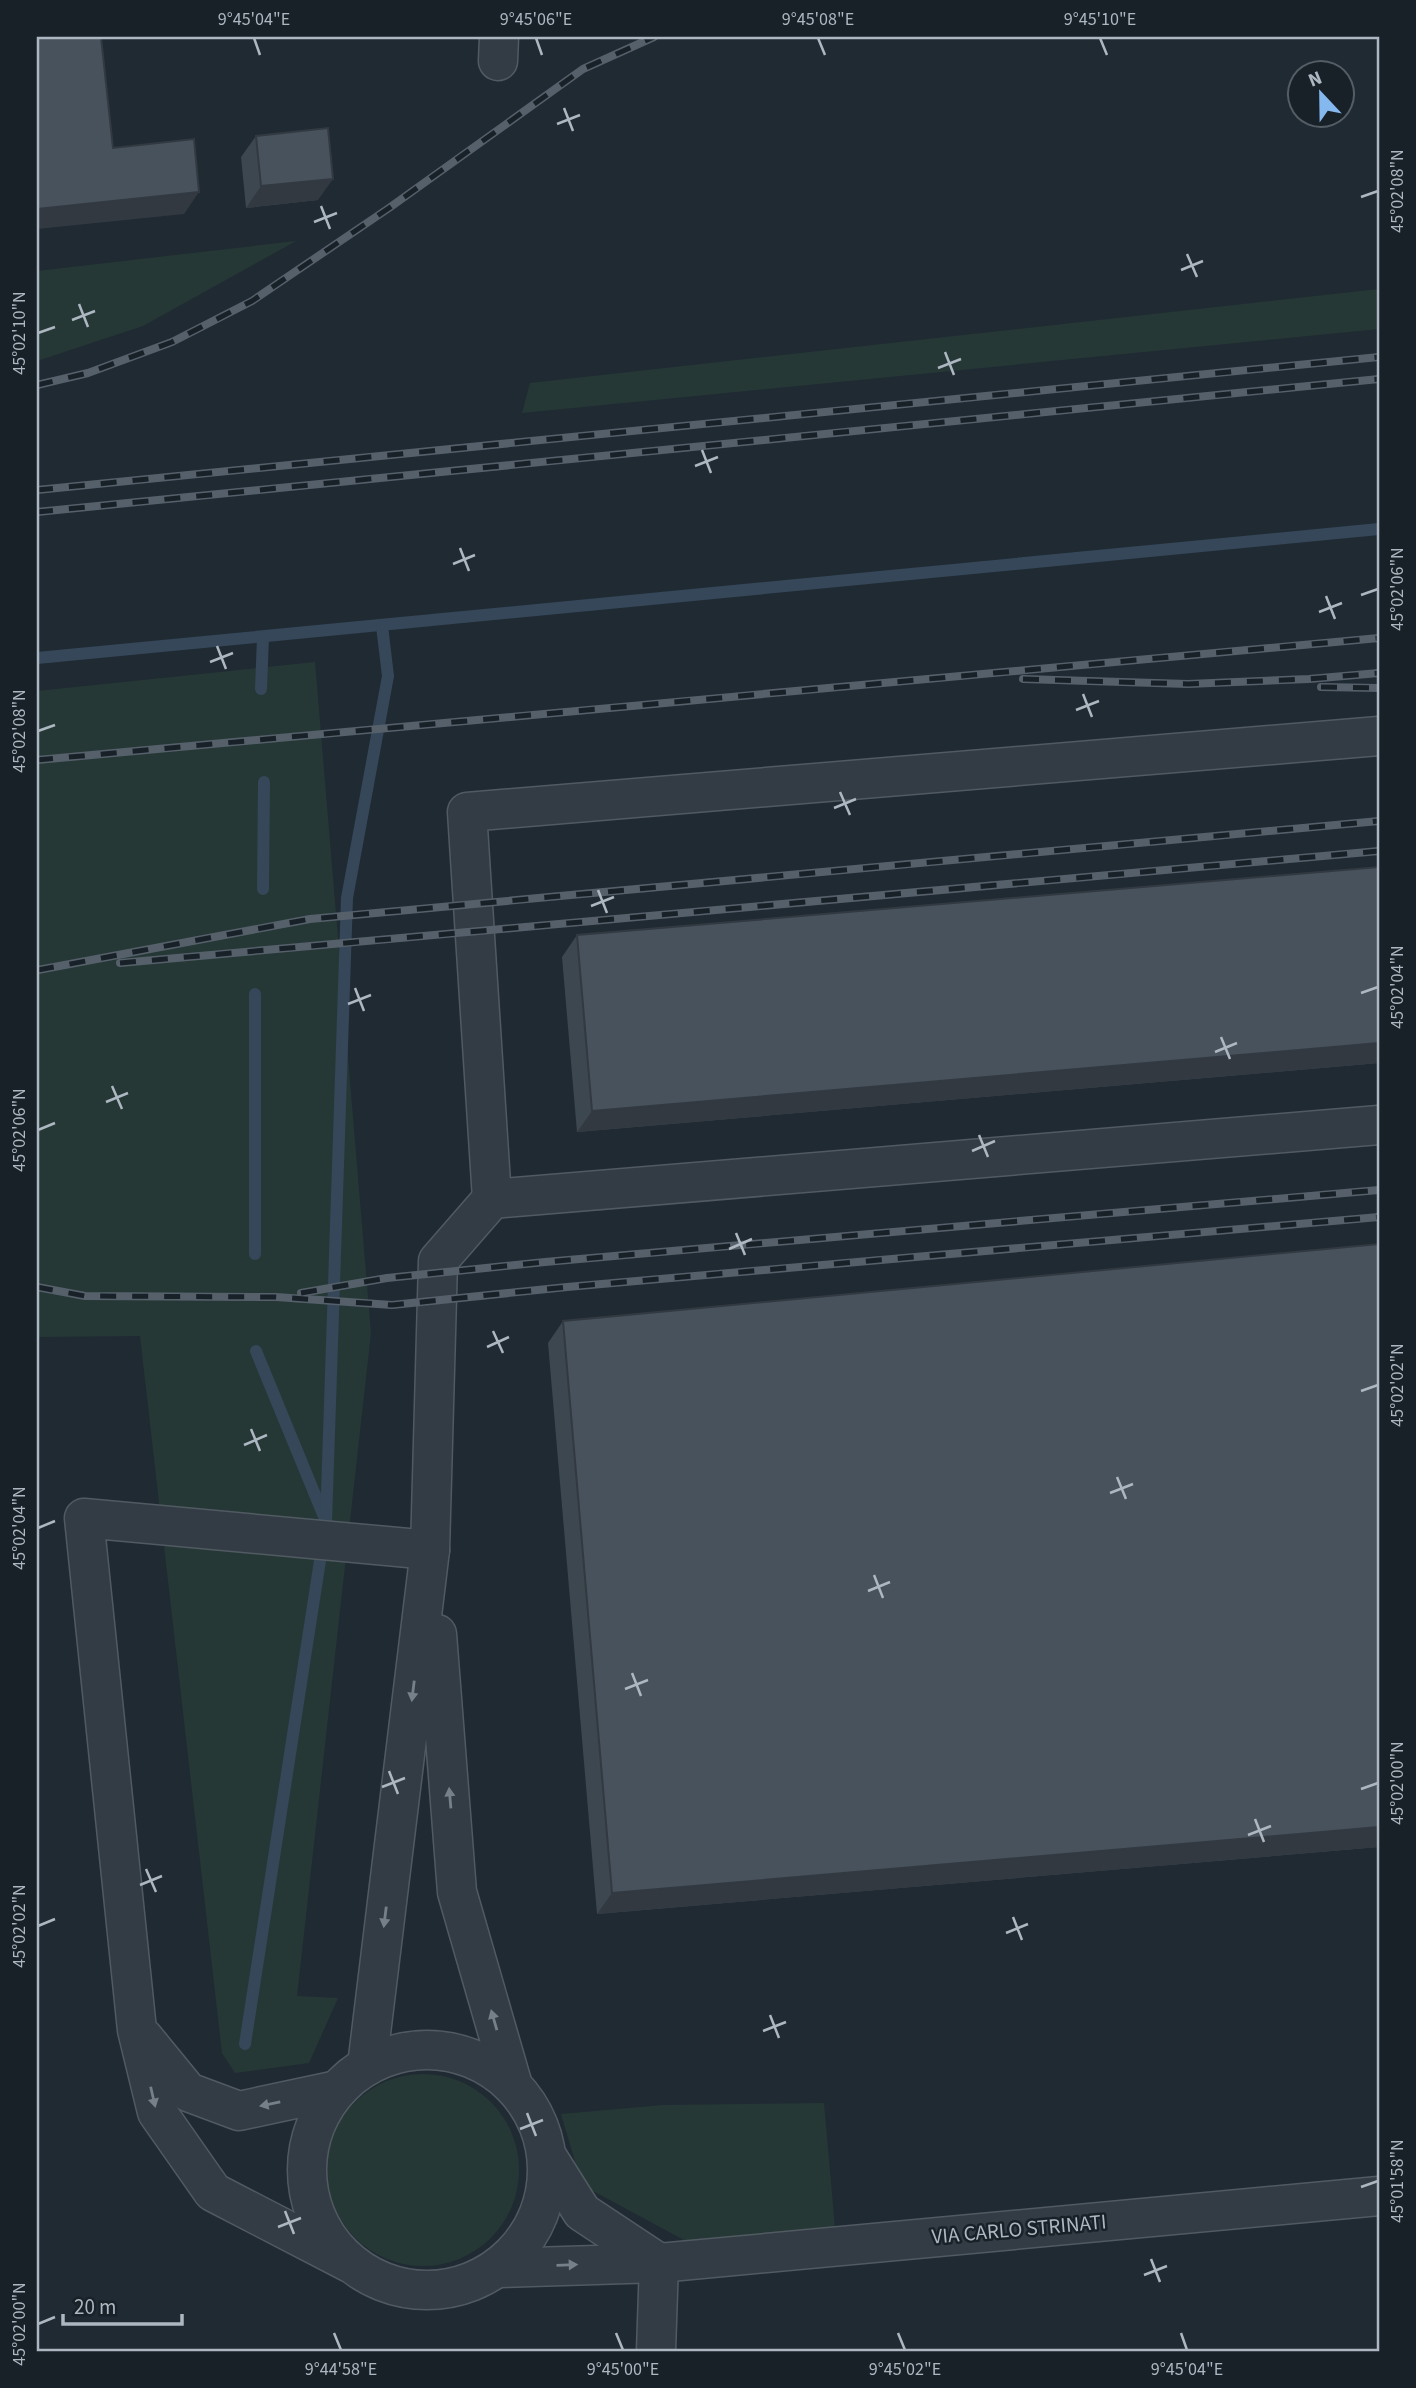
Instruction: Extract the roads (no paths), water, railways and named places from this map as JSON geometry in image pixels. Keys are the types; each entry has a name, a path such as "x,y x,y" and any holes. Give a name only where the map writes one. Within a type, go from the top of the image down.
{"street":[{"path":"492,1199 467,812 1379,736"},
{"path":"367,2066 430,1550 438,1261 492,1199 1379,1125"},
{"path":"430,1550 84,1518 137,2031 157,2112 213,2192 383,2283 421,2291 463,2286 499,2267 528,2237 545,2200 548,2158"},
{"path":"430,1550 457,1892 513,2086"},
{"path":"137,2031 188,2092 239,2111 337,2090"},
{"path":"350,2263 325,2234 310,2199 307,2160 316,2123 337,2090 367,2066 404,2052 443,2050 480,2061 513,2086 537,2119 548,2158 582,2212 659,2263 656,2351"},
{"name":"VIA CARLO STRINATI","path":"499,2267 659,2263 1379,2196"}],"waterway":[{"path":"37,658 1379,529"},
{"path":"245,2044 326,1522 347,898 388,676 382,626"},
{"path":"261,689 263,637"},
{"path":"263,889 264,782"},
{"path":"255,994 255,1254"},
{"path":"256,1351 325,1519"}],"railway":[{"path":"37,385 88,373 172,342 252,301 389,208 583,69 654,37"},
{"path":"37,490 1379,357"},
{"path":"37,512 1379,379"},
{"path":"37,760 1379,638"},
{"path":"1023,679 1188,684 1379,673"},
{"path":"1321,687 1379,688"},
{"path":"38,970 310,919 1379,821"},
{"path":"120,963 1379,851"},
{"path":"301,1293 387,1278 545,1262 1379,1190"},
{"path":"37,1287 85,1296 276,1297 392,1305 567,1287 1379,1217"}]}
